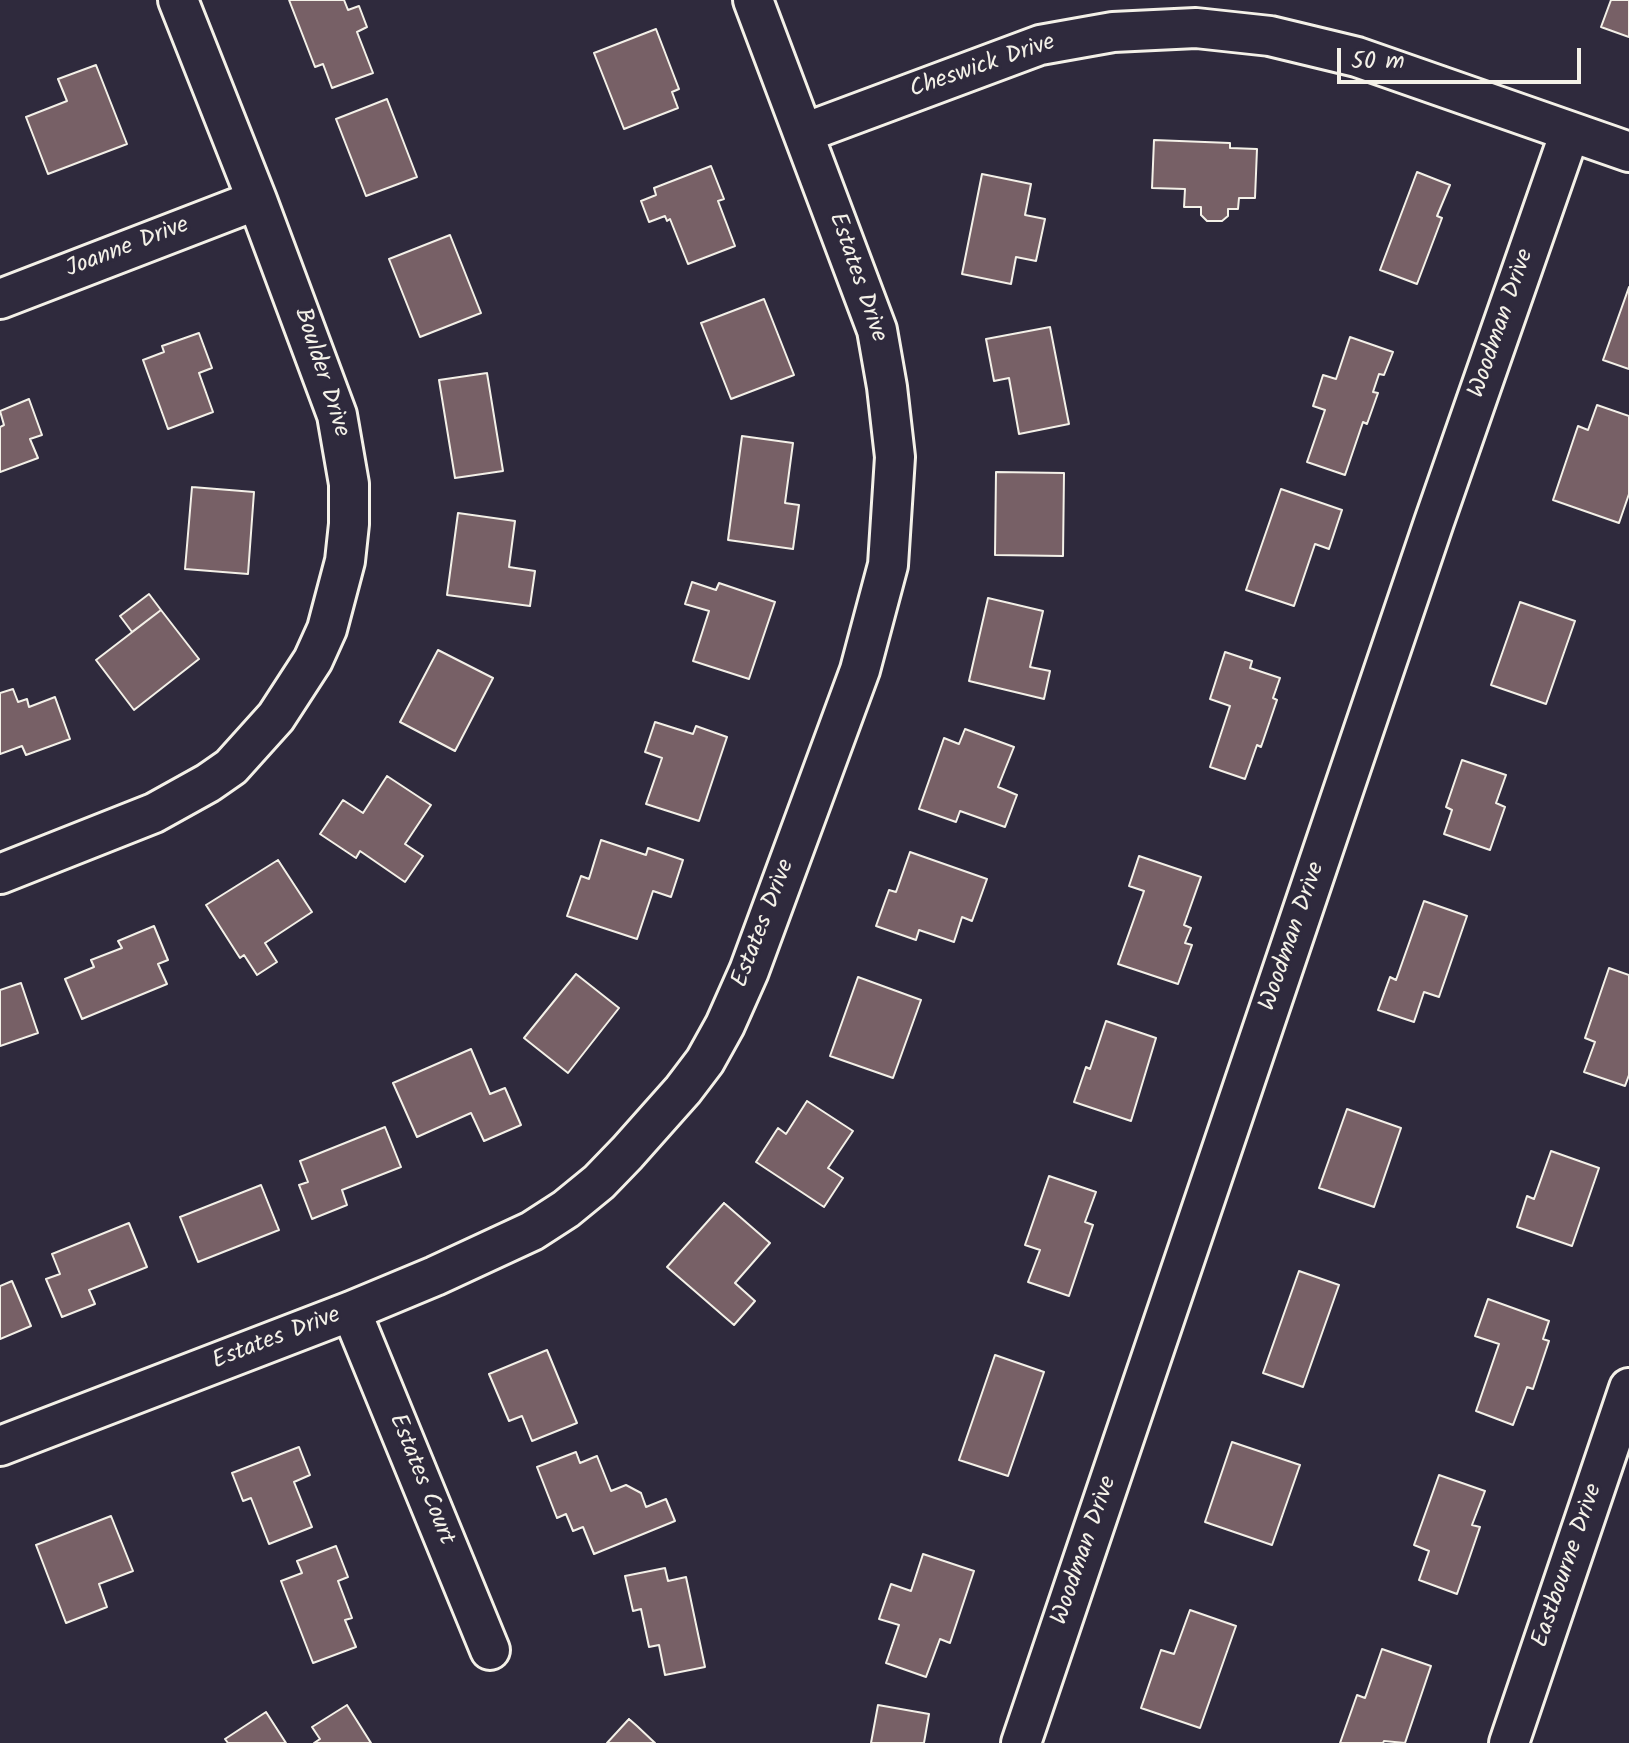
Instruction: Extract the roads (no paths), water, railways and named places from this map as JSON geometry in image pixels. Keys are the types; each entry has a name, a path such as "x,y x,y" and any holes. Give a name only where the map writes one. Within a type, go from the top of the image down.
{"street":[{"name":"Boulder Drive","path":"0,874 154,813 231,767 255,743 292,695 313,660 327,629 345,561 349,484 345,451 329,390 178,0"},
{"name":"Estates Drive","path":"0,1446 351,1311 532,1231 599,1182 657,1121 705,1061 725,1025 749,971 860,670 888,565 895,457 877,330 753,0"},
{"name":"Cheswick Drive","path":"804,133 1040,45 1100,34 1153,15 1196,28 1257,34 1357,57 1629,152"},
{"name":"Woodman Drive","path":"1021,1743 1429,537 1570,132"},
{"name":"Joanne Drive","path":"0,299 257,200"},
{"name":"Estates Court","path":"351,1311 490,1650"},
{"name":"Eastbourne Drive","path":"1509,1743 1629,1388"}]}
